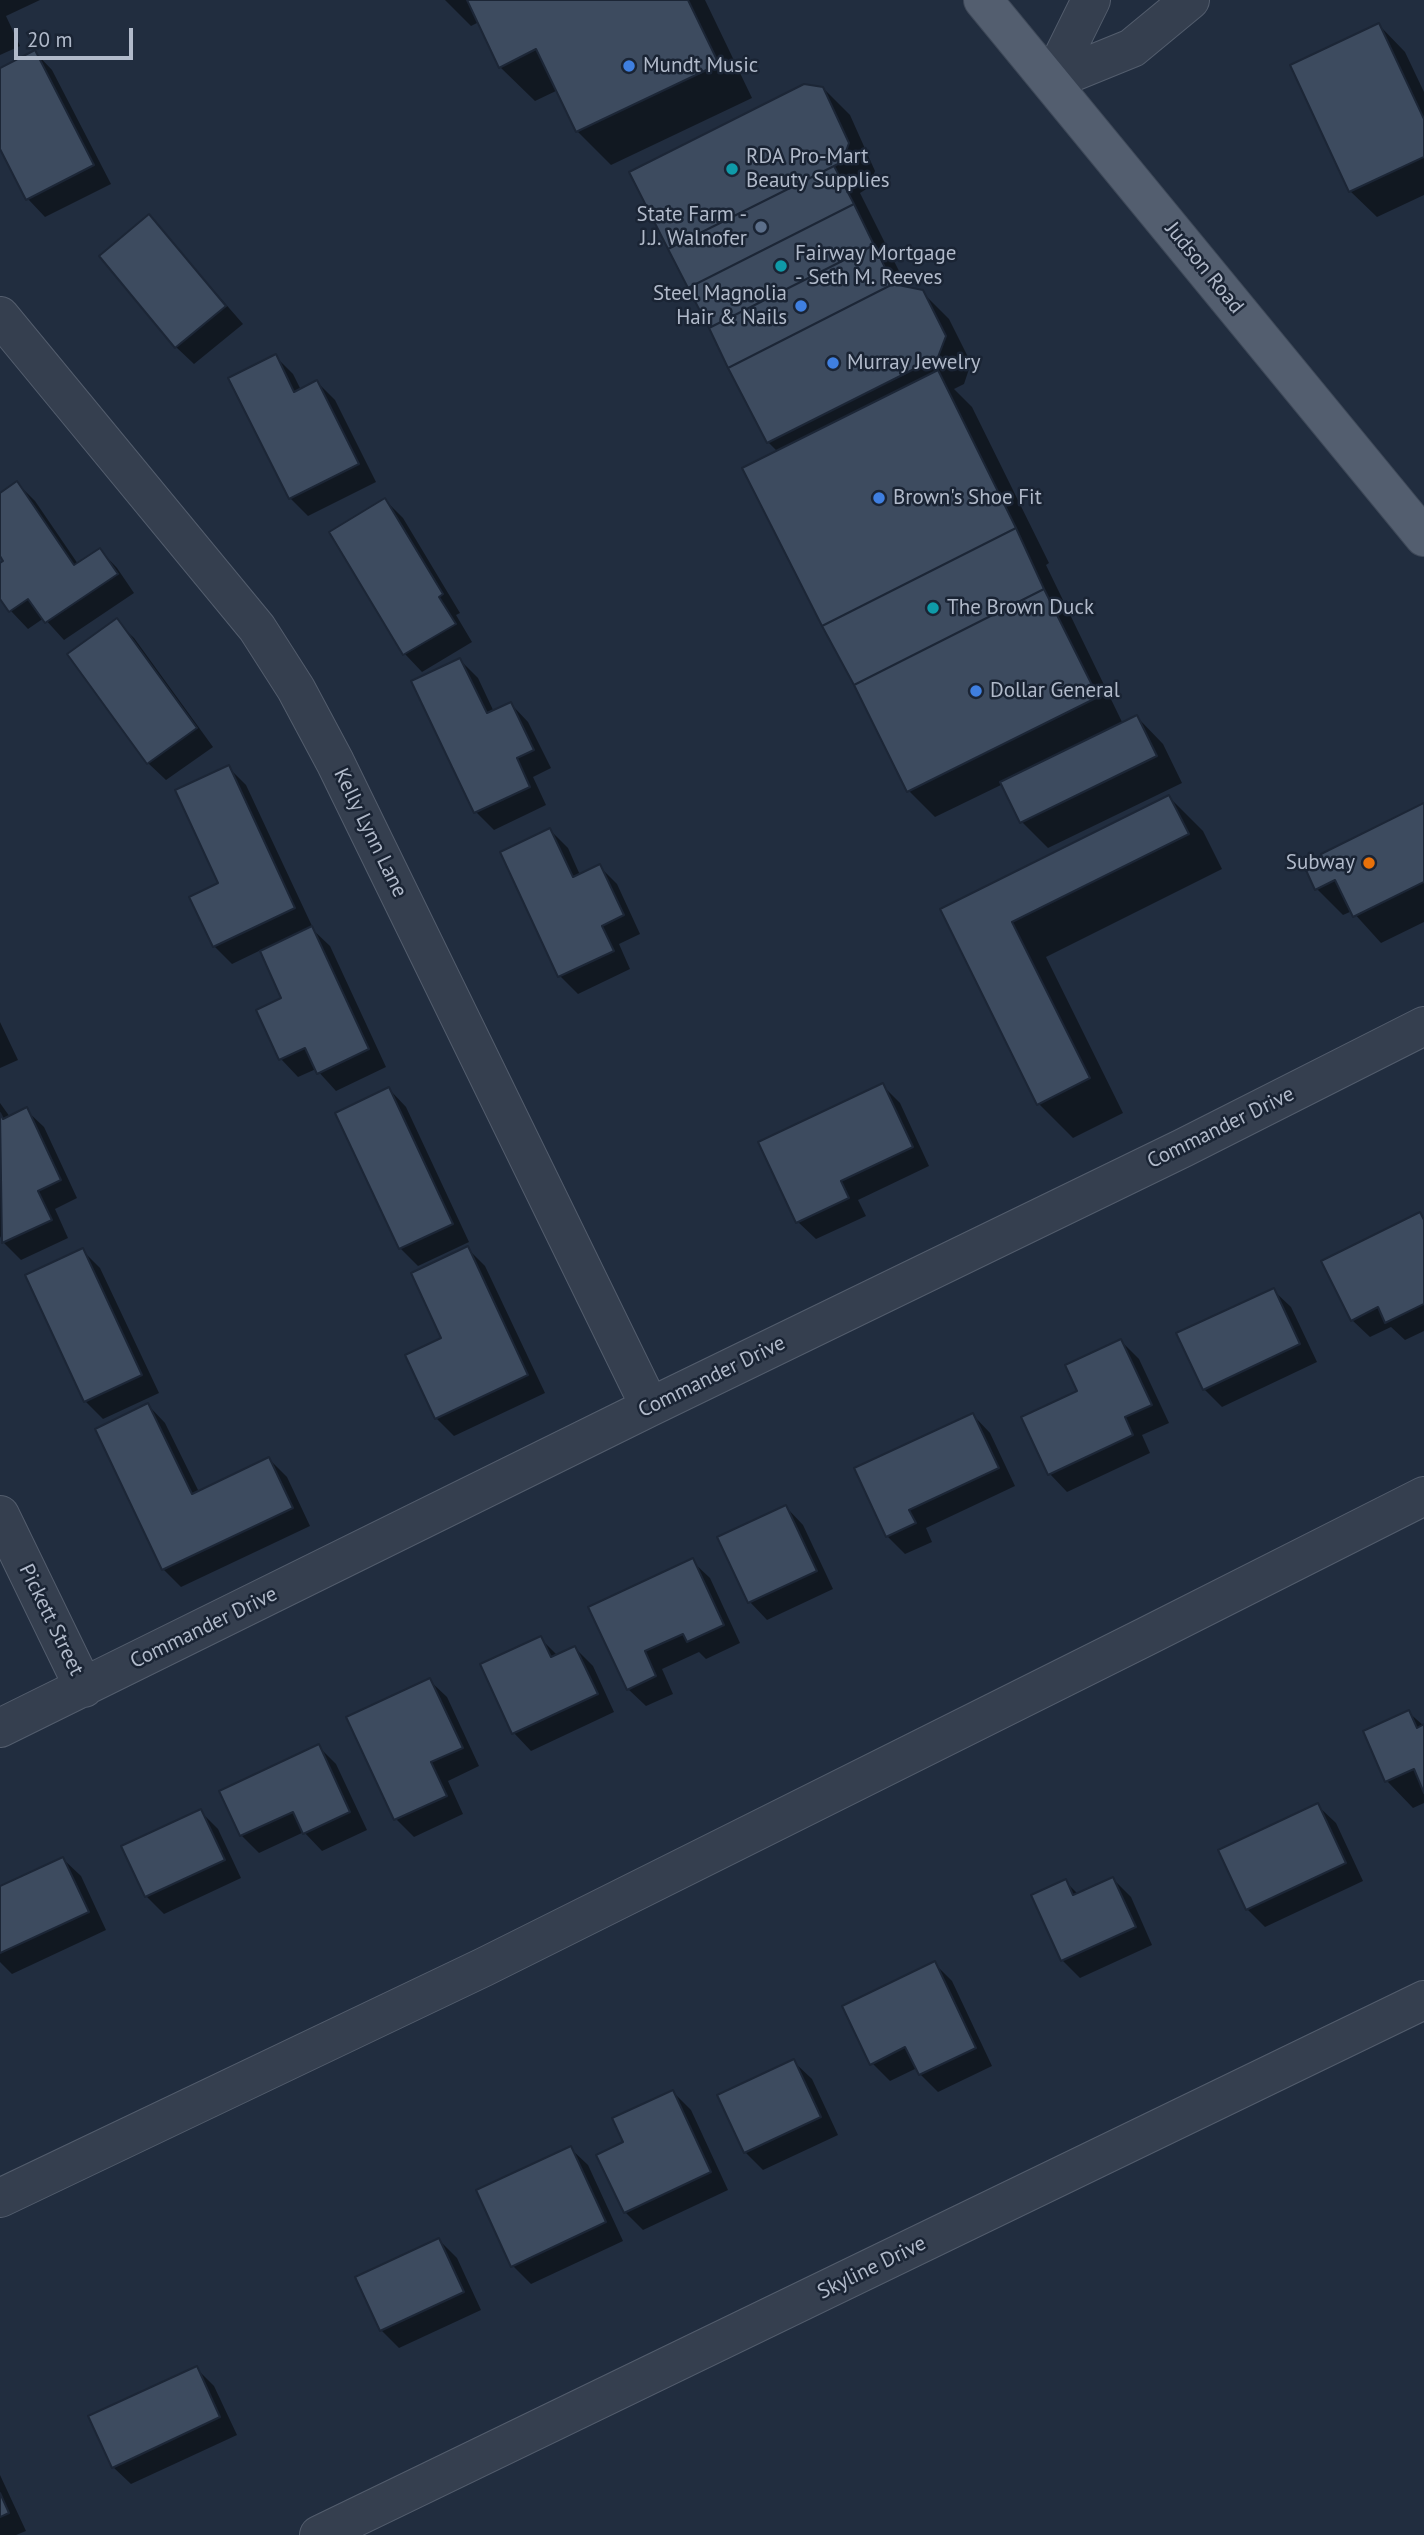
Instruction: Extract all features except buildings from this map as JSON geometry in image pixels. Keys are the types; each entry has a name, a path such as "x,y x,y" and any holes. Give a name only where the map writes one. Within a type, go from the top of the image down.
{"main road":[{"name":"Judson Road","path":"983,0 1424,537"}],"street":[{"path":"1051,81 1091,0"},
{"path":"1051,81 1132,48 1190,0"},
{"name":"Kelly Lynn Lane","path":"0,316 236,601 278,658 335,762 650,1406"},
{"name":"Commander Drive","path":"0,1728 650,1406 1183,1148 1424,1026"},
{"path":"0,2198 484,1967 1424,1496"},
{"name":"Pickett Street","path":"0,1515 85,1688"},
{"name":"Skyline Drive","path":"319,2535 357,2527 1424,2000"}],"place":[{"name":"Mundt Music","path":"629,66"},
{"name":"RDA Pro-Mart Beauty Supplies","path":"732,169"},
{"name":"State Farm - J.J. Walnofer","path":"761,227"},
{"name":"Fairway Mortgage - Seth M. Reeves","path":"781,266"},
{"name":"Steel Magnolia Hair & Nails","path":"801,306"},
{"name":"Murray Jewelry","path":"833,363"},
{"name":"Brown's Shoe Fit","path":"879,498"},
{"name":"The Brown Duck","path":"933,608"},
{"name":"Dollar General","path":"976,691"},
{"name":"Subway","path":"1369,863"}]}
